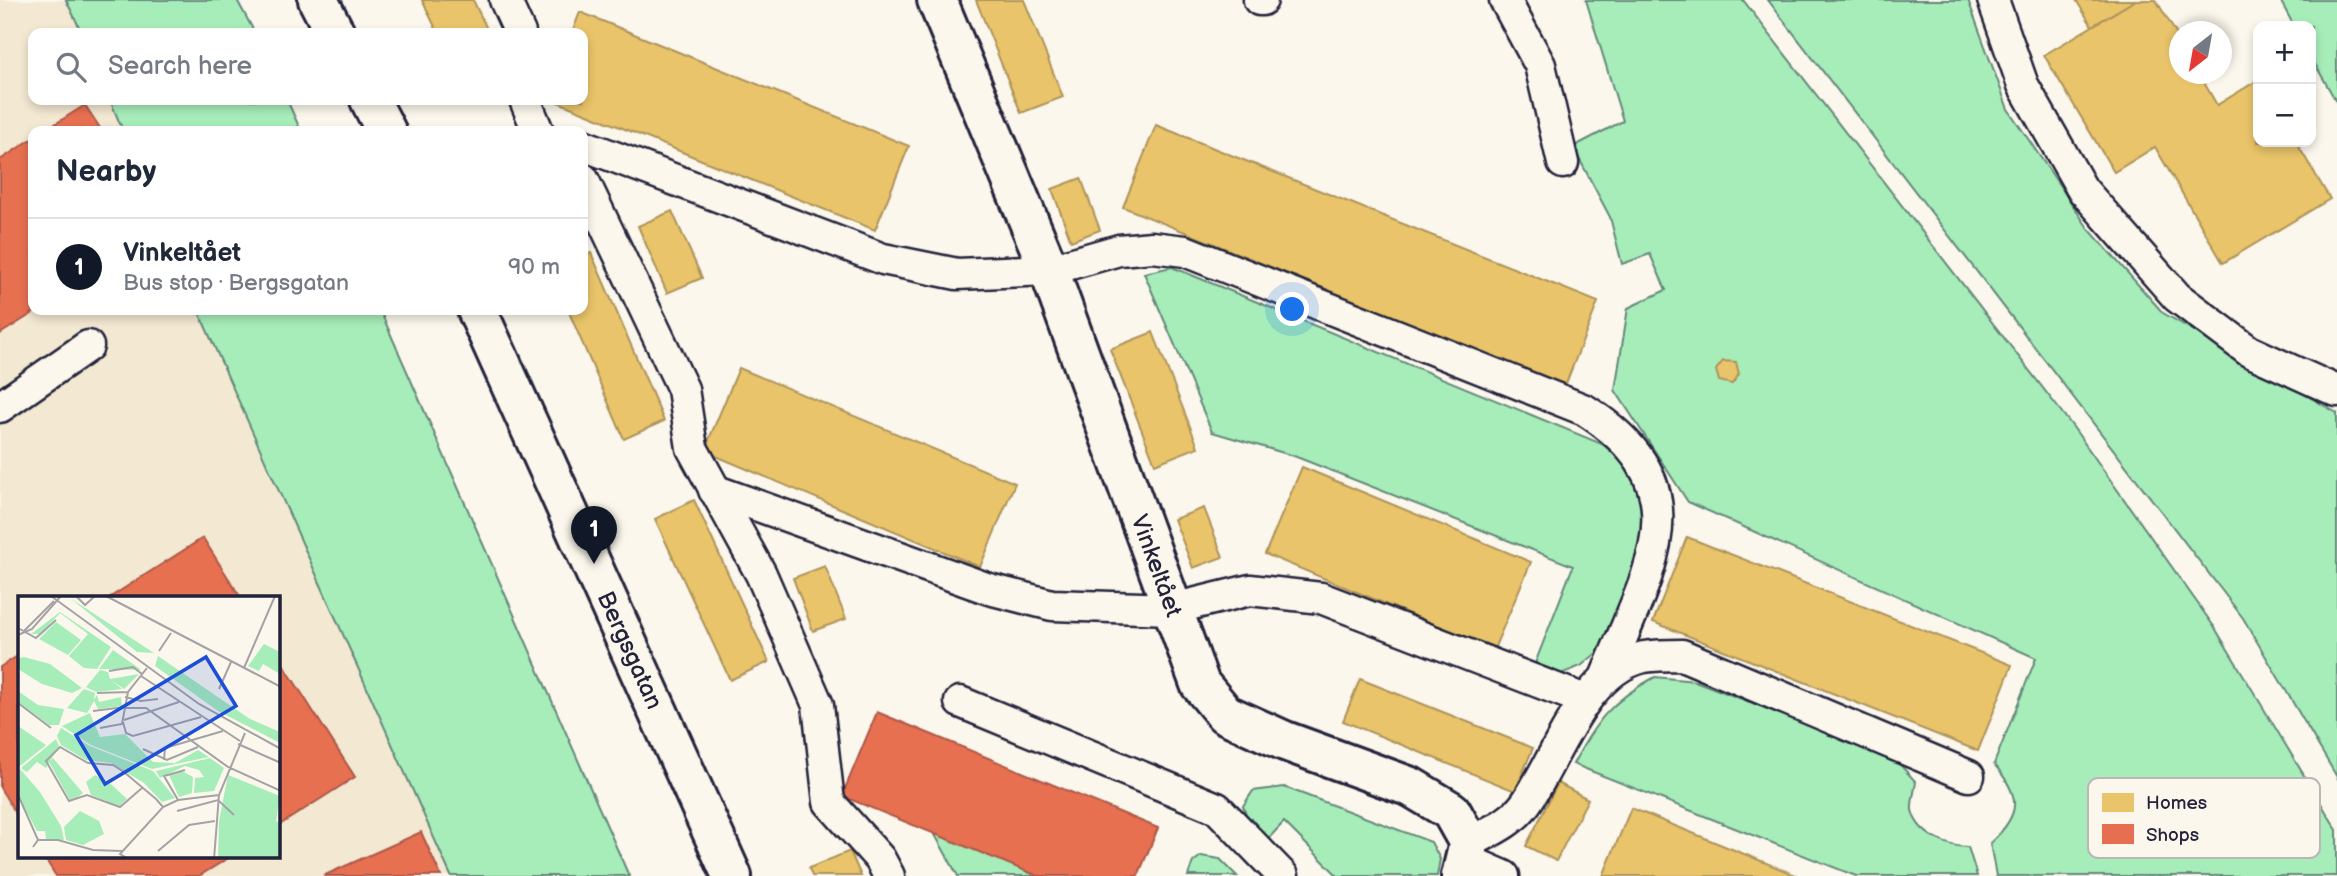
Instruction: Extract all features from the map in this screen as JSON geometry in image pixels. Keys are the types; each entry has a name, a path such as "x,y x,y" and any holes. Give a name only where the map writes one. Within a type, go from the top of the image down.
{"main road":[{"path":"318,0 332,28"},
{"name":"Vinkeltået","path":"937,0 1049,270 1200,684 1226,714 1285,741 1411,787 1451,811 1465,859"},
{"path":"373,105 383,126"},
{"name":"Bergsgatan","path":"479,315 732,876"}],"lane":[{"path":"505,0 518,28"},
{"path":"1505,0 1540,65 1563,163"},
{"path":"1993,0 2022,85 2082,189 2177,297 2249,351 2337,391"},
{"path":"588,147 883,260 957,274 1049,270 1119,250 1152,247 1185,251 1585,410 1615,430 1637,453 1650,479 1658,524 1657,546 1605,678"},
{"path":"588,190 683,389 692,448 761,574 818,705 829,802 880,859 889,876"},
{"path":"0,407 88,346"},
{"path":"713,490 989,589 1052,604 1172,609 1250,590 1321,598 1585,700"},
{"path":"1504,876 1465,859 1525,805 1585,700 1605,678 1642,657 1682,655 1969,776"},
{"path":"960,702 1217,808 1283,876"}],"shaded area":[{"path":"0,0 66,0 80,28 28,28 28,105 112,105 121,126 28,126 28,315 200,315 451,876 0,876"}],"green space":[{"path":"66,0 237,0 252,28 80,28"},
{"path":"1586,0 1743,0 2073,427 2215,628 2306,778 2088,778 2088,858 2320,858 2320,802 2337,830 2337,876 1996,876 1990,843 2008,823 2014,805 2009,786 1994,764 2036,658 1688,502 1615,390 1628,308 1666,290 1650,254 1622,264 1610,217 1573,147 1623,121"},
{"path":"1768,0 1968,0 2008,109 2088,228 2163,313 2337,413 2337,777 2243,618"},
{"path":"2280,0 2337,0 2337,103 2316,66 2316,21 2291,21"},
{"path":"112,105 289,105 299,126 121,126"},
{"path":"1172,267 1602,444 1626,463 1644,496 1644,539 1604,647 1581,666 1561,674 1534,666 1573,566 1294,456 1212,432 1144,273"},
{"path":"200,315 382,315 629,876 451,876"},
{"path":"1655,677 1695,681 1894,758 1916,782 1912,810 1920,826 1942,842 1968,847 1977,876 1856,876 1573,764 1606,713"},
{"path":"1284,787 1431,842 1440,859 1437,876 1338,876 1284,822 1265,842 1251,829 1243,806 1253,791"},
{"path":"934,833 1038,876 958,876"},
{"path":"1201,856 1220,859 1237,876 1188,876 1193,862"}],"building: Homes":[{"path":"422,0 473,0 487,28 436,28"},
{"path":"976,0 1024,0 1063,97 1021,113"},
{"path":"2076,0 2136,0 2092,26"},
{"path":"2136,0 2156,0 2169,22 2169,84 2205,84 2217,105 2253,83 2253,147 2299,147 2330,199 2223,263 2155,147 2114,172 2044,55"},
{"path":"580,12 909,146 875,230 565,105 588,105 588,28 574,28"},
{"path":"1156,125 1598,302 1565,386 1123,207"},
{"path":"1081,178 1100,230 1071,241 1052,189"},
{"path":"672,211 702,278 667,293 638,226"},
{"path":"591,253 664,421 624,439 570,315 588,315 588,254"},
{"path":"1153,332 1198,447 1155,464 1110,349"},
{"path":"1723,361 1736,362 1739,374 1732,384 1719,381 1716,370"},
{"path":"739,368 1015,483 980,567 704,451"},
{"path":"1302,467 1531,562 1494,649 1265,554"},
{"path":"694,500 769,662 730,680 655,519"},
{"path":"1204,508 1223,557 1193,568 1174,519"},
{"path":"1687,537 2012,665 1978,751 1653,622"},
{"path":"825,566 846,619 813,631 793,578"},
{"path":"1360,679 1533,748 1515,791 1343,721"},
{"path":"1558,783 1588,799 1556,861 1526,846"},
{"path":"1631,808 1798,876 1603,876"},
{"path":"850,851 861,876 812,876 809,868"}],"building: Shops":[{"path":"85,105 99,126 52,126"},
{"path":"28,141 30,315 0,334 0,160"},
{"path":"203,538 240,596 112,596"},
{"path":"18,656 18,816 0,788 0,667"},
{"path":"280,659 355,777 280,825"},
{"path":"877,712 1158,828 1138,876 1038,876 842,796"},
{"path":"421,832 441,876 323,876"},
{"path":"45,858 228,858 199,876 56,876"}],"place":[{"name":"Vinkeltået","path":"594,564"}]}
